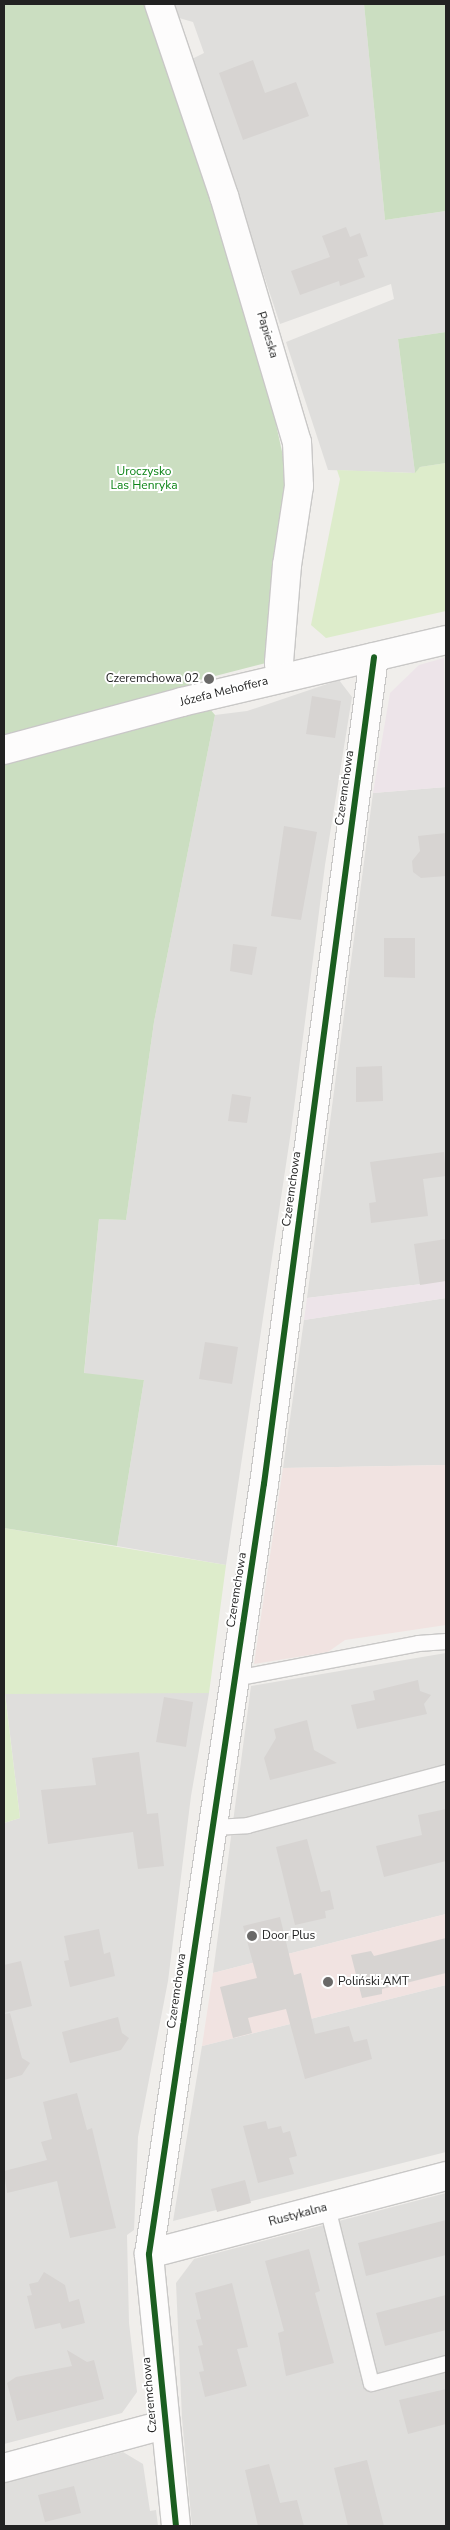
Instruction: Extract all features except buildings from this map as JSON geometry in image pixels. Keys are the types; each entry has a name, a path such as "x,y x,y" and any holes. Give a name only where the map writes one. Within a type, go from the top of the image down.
{"street":[{"name":"Papieska","path":"159,4 221,187 297,442 299,486 287,565 279,664 281,678"},
{"name":"Józefa Mehoffera","path":"4,750 281,678 446,640"},
{"name":"Czeremchowa","path":"176,2526 164,2425 149,2254 264,1484 374,657"},
{"name":"Rustykalna","path":"149,2254 446,2176"},
{"path":"4,2468 164,2425"}],"lane":[{"path":"235,1678 418,1643 446,1641"},
{"path":"213,1827 247,1825 446,1772"},
{"path":"327,2207 371,2383 446,2363"}],"shaded area":[{"path":"174,4 364,4 385,220 446,211 446,332 398,339 415,473 328,470 286,342 394,299 391,284 280,324 192,59 204,53 193,22 179,18"},
{"path":"444,658 446,787 373,793 390,693 419,665"},
{"path":"339,680 352,697 325,865 291,1131 226,1565 117,1546 144,1380 84,1374 99,1219 126,1220 154,1022 215,715 247,711"},
{"path":"446,787 446,1281 307,1298 373,793"},
{"path":"446,1281 446,1298 304,1320 307,1298"},
{"path":"446,1298 446,1465 283,1468 304,1320"},
{"path":"446,1465 446,1625 345,1640 328,1652 254,1664 283,1468"},
{"path":"446,1653 446,1914 213,1973 251,1686"},
{"path":"5,1693 209,1693 191,1796 168,1981 138,2137 134,2230 127,2235 129,2323 137,2392 122,2413 4,2444 4,1823 20,1818"},
{"name":"Poliński AMT","path":"446,1914 446,1985 202,2046 213,1973"},
{"path":"446,1985 446,2152 173,2221 202,2046"},
{"path":"446,2193 446,2526 192,2526 182,2418 176,2283 194,2259"},
{"path":"123,2452 143,2464 150,2511 156,2510 158,2526 4,2526 4,2483"}],"green space":[{"name":"Uroczysko Las Henryka","path":"4,4 145,4 255,328 286,470 266,663 188,683 215,715 154,1022 126,1220 99,1219 84,1373 144,1380 117,1546 4,1528"},
{"path":"364,4 446,4 446,211 385,220"},
{"path":"446,332 446,463 420,467 415,473 398,339"},
{"path":"446,463 446,611 326,638 311,625 340,479 337,470 414,473 420,467"},
{"path":"4,1528 226,1565 209,1693 5,1694 20,1818 4,1823"}],"cycle path":[{"path":"176,2526 149,2254 264,1484 374,657"}],"place":[{"name":"Czeremchowa 02","path":"209,679"},
{"name":"Door Plus","path":"252,1936"},
{"name":"Poliński AMT","path":"328,1982"}]}
